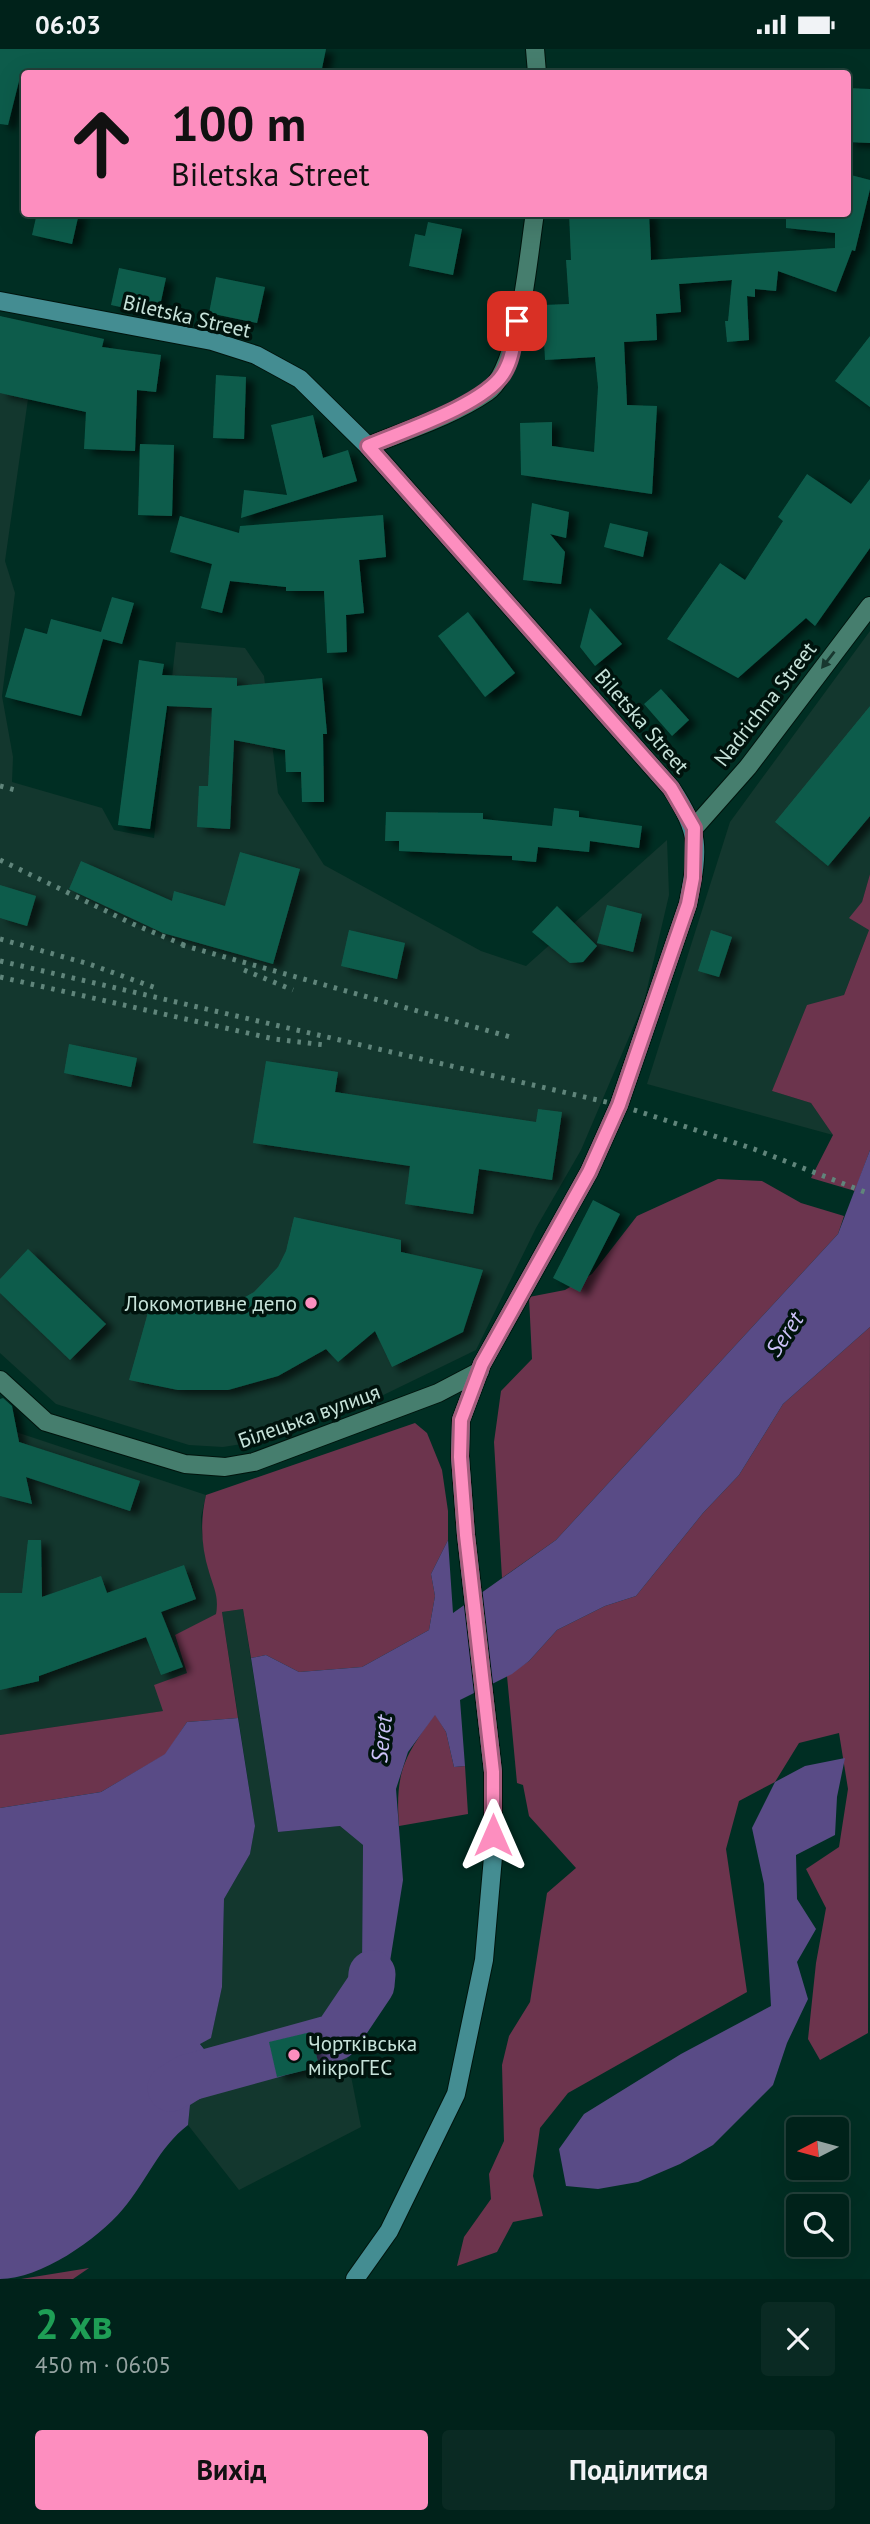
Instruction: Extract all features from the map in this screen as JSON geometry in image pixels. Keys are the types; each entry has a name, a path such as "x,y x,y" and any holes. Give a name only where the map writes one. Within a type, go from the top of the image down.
{"street":[{"path":"535,49 537,70"},
{"path":"368,446 487,392 505,372 513,348 534,217"},
{"name":"Biletska Street","path":"0,301 212,341 256,355 300,379 368,446 671,788 694,828"},
{"name":"Nadrichna Street","path":"694,828 748,767 870,606"},
{"path":"355,2279 389,2231 456,2094 484,1960 494,1857 493,1772 466,1535 460,1457 461,1420 480,1371 589,1172 619,1105 680,929 693,878 694,828"},
{"name":"Білецька вулиця","path":"0,1380 46,1422 185,1464 225,1467 254,1462 438,1392 480,1371"}],"shaded area":[{"path":"0,316 28,399 5,561 15,593 2,696 13,757 12,782 102,808 114,830 154,838 176,642 245,648 264,676 278,793 324,865 481,951 526,966 667,840 669,895 644,1002 581,1150 536,1228 476,1350 371,1401 248,1443 223,1447 189,1445 56,1404 0,1353"},
{"path":"870,631 870,874 862,902 869,930 844,995 772,1091 811,1103 833,1135 647,1084 730,822"},
{"path":"870,874 870,1150 855,1191 811,1178 833,1135 811,1103 772,1091 807,1005 844,995 869,930 849,918 862,902"},
{"path":"718,1179 762,1181 801,1203 844,1216 838,1234 556,1540 502,1578 494,1442 501,1391 532,1359 529,1297 565,1290 592,1274 637,1216"},
{"path":"870,1327 868,2033 820,2060 808,2039 816,1963 826,1908 806,1869 839,1847 848,1789 839,1733 799,1743 775,1782 739,1801 726,1849 747,1992 568,2093 540,2128 533,2176 543,2216 513,2222 497,2252 457,2266 464,2237 491,2199 489,2174 504,2141 502,2065 509,2036 530,2002 547,1893 576,1868 529,1816 523,1785 517,1783 507,1676 529,1661 557,1630 605,1606 636,1596 703,1513 739,1475 783,1404"},
{"path":"415,1423 427,1433 442,1470 448,1511 448,1540 431,1574 435,1596 429,1630 362,1667 299,1672 266,1655 251,1658 243,1609 222,1612 238,1718 187,1722 166,1754 101,1792 0,1808 0,1735 163,1711 154,1685 187,1673 175,1635 216,1614 216,1597 203,1543 202,1524 206,1495"},
{"path":"16,1432 206,1495 201,1517 202,1534 209,1572 219,1595 216,1614 175,1636 188,1673 155,1685 164,1711 0,1735 0,1434"},
{"name":"Чортківська мікроГЕС","path":"243,1609 278,1832 340,1826 363,1845 362,1966 340,2020 361,2127 239,2190 188,2125 190,2105 219,2056 208,2054 200,2043 211,2037 222,1987 224,1899 250,1854 255,1826 222,1612"},
{"path":"435,1714 446,1732 454,1767 465,1766 468,1814 399,1826 400,1778 409,1754"},
{"path":"89,2268 73,2279 21,2279"}],"water":[{"path":"870,1150 870,1327 783,1404 739,1475 703,1513 636,1596 605,1606 557,1630 529,1661 512,1674 460,1700 465,1766 454,1767 446,1732 435,1715 408,1752 396,1789 403,1880 388,1974 368,2031 357,2042 344,2045 340,2020 362,1966 363,1845 340,1826 278,1832 251,1658 266,1655 299,1672 362,1667 429,1630 435,1596 431,1574 448,1540 453,1613 556,1540 838,1234"},
{"path":"238,1718 255,1826 250,1854 224,1899 222,1987 211,2038 200,2044 208,2054 229,2057 232,2079 190,2105 188,2125 161,2154 112,2221 83,2245 50,2265 16,2277 0,2279 0,1808 101,1792 165,1754 187,1722"},
{"path":"845,1758 837,1797 835,1835 796,1855 797,1899 816,1929 797,1962 808,1999 787,2043 773,2085 713,2145 680,2164 638,2182 598,2189 566,2186 559,2149 584,2114 681,2054 771,2006 764,1884 752,1828 775,1782 805,1766"}],"building":[{"path":"0,49 326,49 322,70 21,70 8,125 0,124"},
{"path":"851,88 870,89 870,143 851,142"},
{"path":"851,175 870,180 855,251 852,250 836,292 778,271 776,291 755,289 755,297 747,296 749,340 727,342 725,321 728,321 732,280 679,284 681,312 656,314 657,340 624,342 627,405 657,406 652,494 521,475 520,423 552,422 552,446 594,452 598,387 595,357 545,360 542,305 569,304 566,260 571,260 569,217 649,217 651,260 835,248 835,233 786,228 786,217 851,217"},
{"path":"36,217 78,217 72,244 32,235"},
{"path":"428,222 462,229 453,275 409,266 415,234 425,236"},
{"path":"119,268 166,278 158,315 111,305"},
{"path":"216,277 265,287 257,323 209,313"},
{"path":"0,316 104,339 102,347 161,355 156,392 137,390 135,451 84,449 86,412 0,393"},
{"path":"870,336 870,407 835,381"},
{"path":"216,375 246,377 244,439 213,438"},
{"path":"313,415 323,458 348,450 357,481 241,518 244,490 287,495 271,425"},
{"path":"140,444 174,445 172,516 138,515"},
{"path":"807,474 851,504 870,479 870,548 815,626 806,618 738,678 667,639 720,563 745,580 783,521 778,517"},
{"path":"532,503 569,512 566,538 550,534 565,552 561,584 523,580"},
{"path":"383,515 386,557 359,560 364,613 346,615 347,652 327,653 324,591 286,591 286,587 230,581 222,613 201,608 212,564 170,552 180,516 239,533 240,526"},
{"path":"610,523 648,532 643,557 604,547"},
{"path":"112,597 134,603 122,644 103,639 81,716 5,697 25,628 47,634 51,619 101,632"},
{"path":"590,608 622,644 595,666 580,647"},
{"path":"468,612 515,673 485,697 438,636"},
{"path":"139,660 164,664 162,675 237,678 237,686 322,678 327,734 323,734 324,802 302,802 301,772 286,772 285,750 234,740 230,829 197,827 199,786 208,786 212,708 167,706 150,829 118,825"},
{"path":"661,689 689,720 672,736 644,704"},
{"path":"870,706 870,816 828,866 775,822"},
{"path":"554,808 579,811 579,817 642,826 639,848 590,841 589,852 538,847 536,862 512,860 512,856 399,851 399,841 385,841 386,812 483,813 483,819 552,826"},
{"path":"240,852 300,869 273,964 163,933 69,889 81,861 172,901 174,891 225,906"},
{"path":"0,885 36,896 27,926 0,918"},
{"path":"607,905 642,914 633,952 597,943"},
{"path":"557,906 597,946 583,962 570,963 532,932"},
{"path":"349,930 405,943 397,979 341,966"},
{"path":"711,930 732,937 719,977 698,971"},
{"path":"69,1044 137,1058 131,1087 64,1073"},
{"path":"266,1061 338,1072 335,1092 536,1122 538,1109 562,1112 552,1180 479,1169 473,1214 405,1204 410,1166 253,1143"},
{"path":"593,1200 620,1214 580,1292 553,1278"},
{"name":"Локомотивне депо","path":"294,1217 401,1240 401,1252 483,1270 463,1332 392,1367 375,1331 338,1362 326,1349 278,1376 228,1390 178,1390 129,1380 152,1298 186,1309 222,1307 254,1292 278,1267 286,1251"},
{"path":"28,1249 106,1324 70,1360 0,1293 0,1279"},
{"path":"3,1398 12,1406 19,1442 140,1481 130,1511 26,1477 32,1504 0,1496 0,1399"},
{"path":"28,1540 41,1540 42,1597 101,1576 107,1593 184,1565 196,1599 161,1612 183,1667 161,1675 146,1637 39,1676 39,1681 0,1690 0,1593 22,1593"},
{"name":"Чортківська мікроГЕС","path":"311,2032 319,2067 277,2077 269,2042"}],"waterway":[{"name":"Seret","path":"171,2088 187,2078 336,2037 371,1985 372,1974"}],"railway":[{"path":"0,786 15,790"},
{"path":"0,860 133,924 189,947"},
{"path":"0,939 89,964 156,988"},
{"path":"182,945 514,1038"},
{"path":"0,961 619,1105 754,1149 870,1194"},
{"path":"244,970 293,990"},
{"path":"0,977 274,1039 325,1045"}],"place":[{"name":"Локомотивне депо","path":"311,1303"},
{"name":"Чортківська мікроГЕС","path":"294,2055"}],"route":[{"path":"493,1835 493,1772 466,1535 460,1457 461,1420 482,1364 589,1172 619,1105 688,904 693,878 695,839 689,815 671,788 368,446 429,421 487,392 497,383 510,361 517,321"}]}
